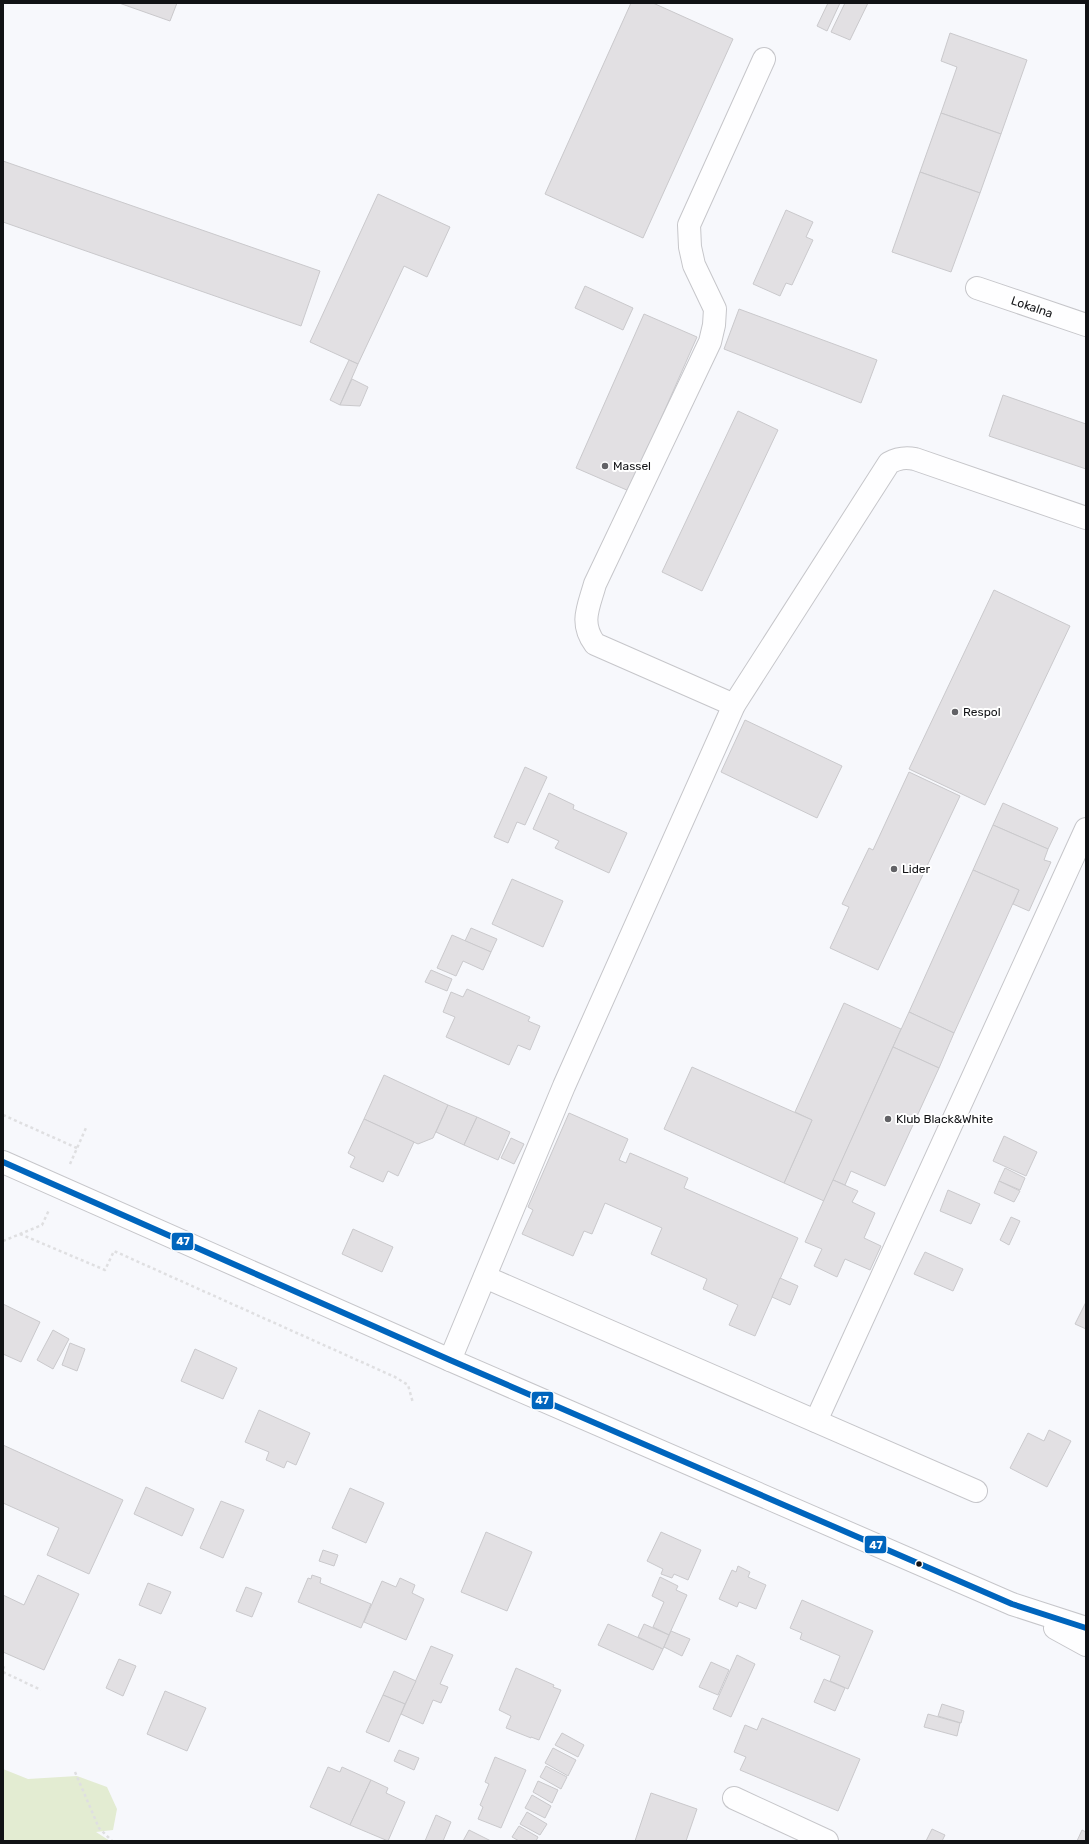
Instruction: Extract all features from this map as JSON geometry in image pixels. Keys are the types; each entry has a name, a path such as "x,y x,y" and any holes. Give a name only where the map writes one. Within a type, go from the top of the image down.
{"main road":[{"path":"734,705 595,644 589,636 586,626 586,617 595,584 710,342 714,325 715,309 694,265 690,247 689,225 764,59"},
{"name":"Lokalna","path":"977,288 1086,325"},
{"path":"450,1360 564,1086 734,705 889,463 896,459 906,457 915,459 1086,518"},
{"path":"816,1421 1086,829"},
{"path":"3,1162 450,1360 1012,1604 1086,1628"},
{"path":"485,1277 976,1491"},
{"path":"1012,1604 1086,1646"},
{"path":"734,1798 827,1841"}],"path":[{"path":"3,1115 77,1148"},
{"path":"3,1241 42,1225"},
{"path":"20,1234 106,1270 114,1251 395,1377 408,1385 413,1403"},
{"path":"3,1669 5,1664"},
{"path":"3,1672 41,1690"},
{"path":"75,1772 99,1828 109,1840 112,1841"}],"green space":[{"path":"3,1769 28,1779 77,1776 107,1787 117,1809 113,1830 96,1832 110,1841 3,1841"}],"building":[{"path":"119,3 177,3 170,21"},
{"path":"631,3 653,3 733,39 643,238 545,194"},
{"path":"828,3 840,3 827,31 817,26"},
{"path":"845,3 868,3 850,40 831,32"},
{"path":"950,33 1027,60 1001,134 941,113 957,67 941,61"},
{"path":"941,113 1001,134 980,193 920,172"},
{"path":"3,161 320,271 301,326 3,222"},
{"path":"920,172 980,193 951,272 892,252"},
{"path":"378,194 450,227 427,277 404,266 358,364 310,342"},
{"path":"786,210 813,222 806,237 813,240 792,285 786,283 780,296 753,284"},
{"path":"585,286 633,308 623,330 575,308"},
{"path":"739,309 877,360 861,403 724,349"},
{"path":"644,314 697,337 629,491 576,468"},
{"path":"349,360 358,364 340,405 330,400"},
{"path":"352,379 368,387 360,406 340,405"},
{"path":"1003,395 1086,424 1086,469 989,436"},
{"path":"738,411 778,430 702,591 662,572"},
{"path":"994,590 1070,626 985,805 909,769"},
{"path":"745,720 842,766 817,818 721,772"},
{"path":"525,767 547,777 525,825 517,822 508,843 494,837"},
{"path":"909,772 960,796 878,970 830,948 849,907 842,904 869,848 873,850"},
{"path":"549,793 574,805 573,809 627,833 609,873 555,848 559,841 533,829"},
{"path":"1003,803 1058,828 1048,849 993,825"},
{"path":"993,825 1048,849 1044,860 1051,862 1029,911 1013,904 1019,890 973,870"},
{"path":"973,870 1019,890 954,1033 909,1012"},
{"path":"512,879 563,901 543,947 492,924"},
{"path":"471,928 497,939 491,952 465,941"},
{"path":"452,935 491,952 483,970 463,961 456,976 437,968"},
{"path":"431,970 452,979 447,991 425,982"},
{"path":"467,989 530,1017 528,1021 540,1026 530,1050 518,1045 509,1065 446,1037 455,1017 443,1012 451,992 463,997"},
{"path":"844,1003 901,1029 824,1201 784,1183 812,1120 795,1112"},
{"path":"909,1012 954,1033 939,1068 893,1047"},
{"name":"Klub Black&White","path":"893,1047 939,1068 885,1186 851,1171 845,1185 833,1180"},
{"path":"692,1067 812,1120 784,1183 664,1129"},
{"path":"384,1075 448,1105 433,1138 418,1144 364,1119"},
{"path":"448,1105 477,1117 464,1145 436,1132"},
{"path":"569,1113 628,1139 619,1160 626,1163 630,1153 688,1178 684,1188 798,1238 755,1336 729,1325 738,1305 703,1289 707,1279 651,1254 662,1228 605,1203 592,1234 584,1231 573,1256 522,1234 533,1210 528,1207"},
{"path":"477,1117 510,1132 498,1160 464,1145"},
{"path":"364,1119 414,1142 398,1176 388,1171 383,1182 350,1167 355,1157 348,1153"},
{"path":"1004,1136 1037,1152 1026,1176 993,1161"},
{"path":"511,1138 524,1144 514,1164 501,1158"},
{"path":"1005,1168 1025,1178 1020,1190 999,1181"},
{"path":"833,1180 858,1191 852,1202 875,1213 864,1238 881,1246 870,1270 845,1259 837,1277 814,1266 822,1249 805,1242"},
{"path":"999,1181 1020,1191 1014,1202 994,1193"},
{"path":"948,1190 980,1204 971,1224 940,1211"},
{"path":"1011,1217 1020,1221 1009,1245 1000,1240"},
{"path":"353,1229 393,1247 382,1272 342,1254"},
{"path":"925,1252 963,1269 953,1291 914,1274"},
{"path":"780,1278 798,1286 790,1305 772,1297"},
{"path":"1086,1302 1086,1329 1075,1324"},
{"path":"3,1304 40,1322 21,1362 3,1354"},
{"path":"53,1330 69,1339 53,1369 37,1360"},
{"path":"70,1343 85,1349 77,1371 62,1365"},
{"path":"195,1349 237,1368 223,1399 181,1381"},
{"path":"259,1410 310,1433 296,1465 287,1461 284,1468 266,1460 269,1452 245,1442"},
{"path":"1049,1430 1071,1441 1047,1487 1010,1468 1028,1433 1044,1441"},
{"path":"3,1445 123,1500 89,1574 47,1555 59,1528 3,1503"},
{"path":"146,1487 194,1509 182,1536 134,1514"},
{"path":"350,1488 384,1503 366,1543 332,1528"},
{"path":"221,1501 244,1510 223,1558 200,1548"},
{"path":"486,1532 532,1552 507,1611 461,1592"},
{"path":"661,1532 701,1550 688,1580 674,1574 672,1578 661,1574 663,1569 647,1561"},
{"path":"323,1550 338,1555 334,1566 319,1561"},
{"path":"738,1566 750,1572 748,1577 766,1585 756,1609 739,1602 737,1607 719,1599 732,1570 736,1572"},
{"path":"38,1575 79,1594 44,1670 3,1652 3,1595 24,1605"},
{"path":"312,1575 321,1578 320,1583 371,1604 361,1628 298,1602 308,1578 311,1579"},
{"path":"660,1577 678,1586 676,1590 687,1595 669,1635 653,1627 664,1602 652,1596"},
{"path":"400,1578 415,1585 412,1593 424,1599 406,1640 364,1622 382,1581 396,1587"},
{"path":"148,1583 171,1592 161,1614 139,1605"},
{"path":"246,1587 262,1593 252,1617 236,1611"},
{"path":"802,1600 873,1631 848,1689 830,1681 840,1656 800,1639 802,1633 790,1628"},
{"path":"608,1624 663,1649 653,1670 598,1645"},
{"path":"644,1624 669,1635 663,1649 638,1637"},
{"path":"671,1631 690,1639 682,1656 664,1647"},
{"path":"431,1646 453,1655 440,1684 448,1687 441,1703 433,1700 423,1724 401,1714"},
{"path":"737,1655 755,1664 731,1717 713,1709"},
{"path":"119,1659 136,1666 123,1696 106,1688"},
{"path":"711,1662 729,1670 718,1695 699,1687"},
{"path":"516,1668 554,1685 553,1687 561,1690 539,1740 506,1728 511,1716 499,1710"},
{"path":"394,1671 416,1681 405,1704 383,1695"},
{"path":"824,1679 845,1688 835,1711 814,1702"},
{"path":"165,1691 206,1708 187,1751 147,1734"},
{"path":"383,1695 405,1704 389,1742 366,1732"},
{"path":"942,1704 964,1711 961,1723 938,1716"},
{"path":"928,1714 960,1723 957,1736 924,1727"},
{"path":"762,1718 860,1759 838,1811 740,1770 746,1757 734,1752 745,1725 757,1730"},
{"path":"562,1733 584,1745 578,1757 555,1745"},
{"path":"553,1748 576,1760 568,1776 545,1763"},
{"path":"399,1750 419,1758 414,1770 394,1761"},
{"path":"495,1757 526,1770 501,1828 478,1819 483,1807 480,1805 489,1784 485,1782"},
{"path":"546,1766 567,1777 561,1789 540,1777"},
{"path":"328,1767 340,1772 342,1767 371,1780 350,1825 310,1807"},
{"path":"371,1780 388,1788 386,1793 405,1802 388,1841 350,1825"},
{"path":"538,1781 558,1790 552,1803 533,1792"},
{"path":"651,1793 697,1809 686,1841 635,1841"},
{"path":"532,1795 551,1806 545,1818 525,1808"},
{"path":"527,1812 547,1824 540,1835 520,1824"},
{"path":"436,1815 451,1822 443,1841 425,1841"},
{"path":"519,1826 538,1837 536,1841 519,1841 512,1837"},
{"path":"932,1829 945,1835 942,1841 926,1841"},
{"path":"469,1830 491,1841 463,1841"},
{"path":"1082,1830 1086,1832 1086,1841 1077,1841"}],"transit line":[{"name":"47","path":"3,1162 450,1360 1012,1604 1086,1628"}],"place":[{"name":"Massel","path":"605,466"},
{"name":"Respol","path":"955,712"},
{"name":"Lider","path":"894,869"},
{"name":"Klub Black&White","path":"888,1119"}]}
